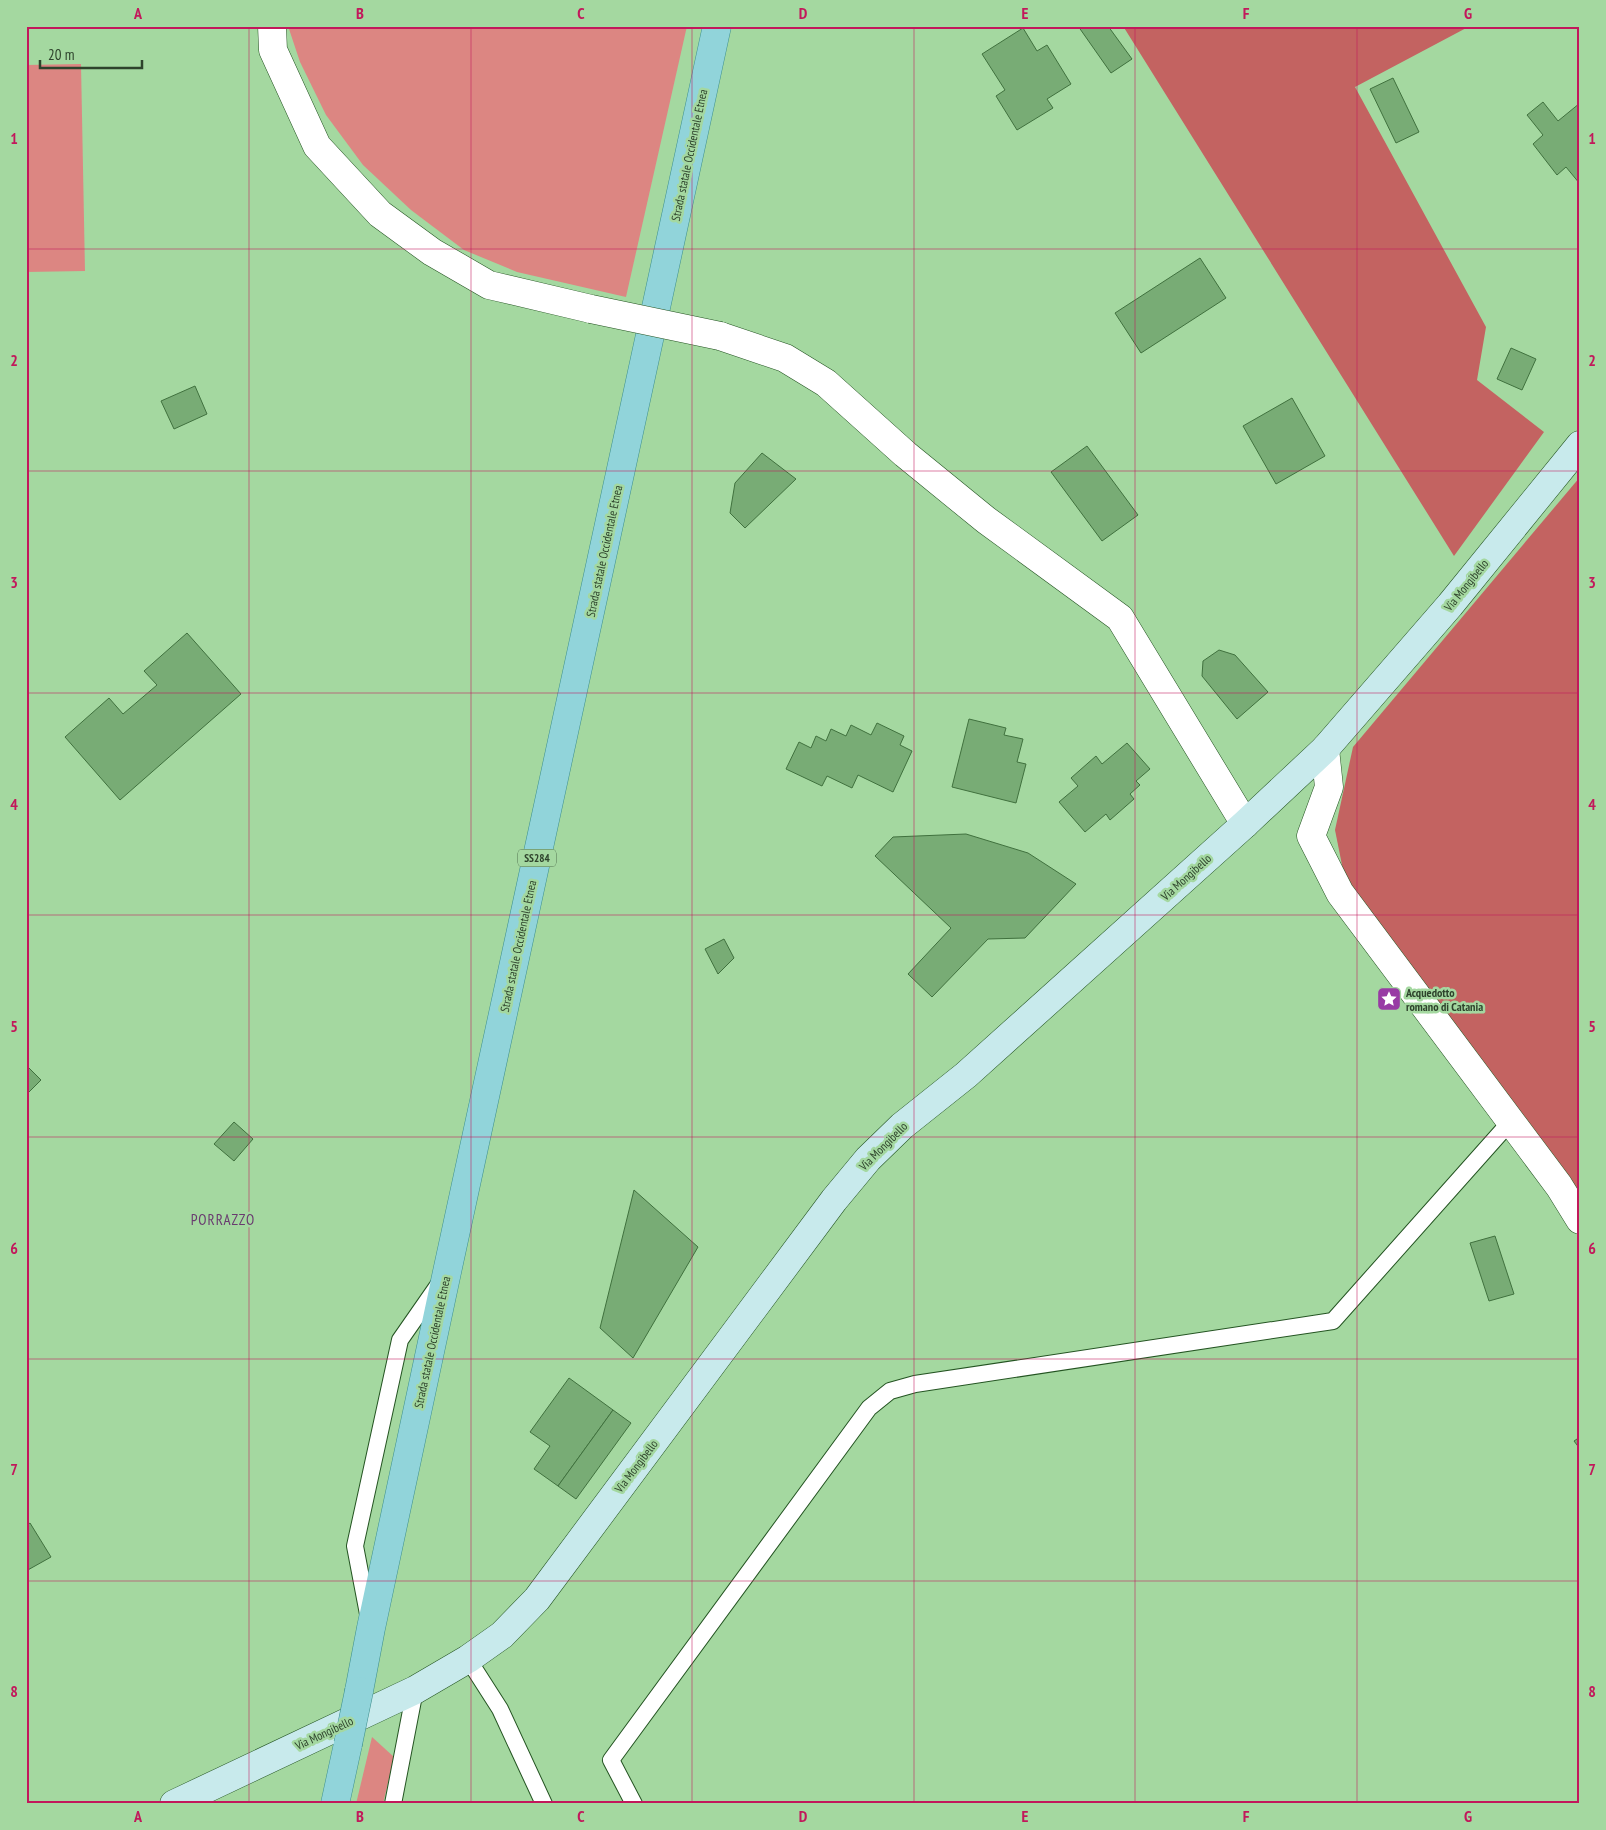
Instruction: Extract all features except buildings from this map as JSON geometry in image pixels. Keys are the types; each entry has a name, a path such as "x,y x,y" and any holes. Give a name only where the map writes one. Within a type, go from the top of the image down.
{"main road":[{"name":"Strada statale Occidentale Etnea","path":"335,1804 447,1272 717,26"}],"street":[{"path":"272,26 273,50 317,146 380,214 432,252 489,285 720,336 785,358 826,383 905,454 986,520 1120,618 1244,824"},
{"name":"Via Mongibello","path":"174,1804 416,1690 468,1659 502,1635 537,1599 834,1200 868,1159 902,1126 966,1075 1325,749 1450,605 1580,446"},
{"path":"1325,749 1329,787 1311,836 1340,893 1559,1186 1580,1220"}],"lane":[{"path":"634,1804 611,1760 868,1408 890,1391 915,1384 1333,1321 1511,1121"},
{"path":"468,1659 500,1709 544,1804"},
{"path":"393,1804 416,1690"}],"shaded area":[{"path":"288,26 687,26 626,297 517,272 464,250 411,210 363,165 326,115 300,62"},
{"path":"1123,26 1470,26 1355,87 1486,327 1477,380 1544,432 1454,556"},
{"path":"81,64 85,271 26,272 26,65"},
{"path":"1580,477 1580,1209 1345,880 1335,830 1353,747"},
{"path":"372,1737 394,1757 383,1804 356,1804"}],"place":[{"name":"Acquedotto romano di Catania","path":"1389,999"}],"district":[{"name":"PORRAZZO","path":"223,1219"}]}
